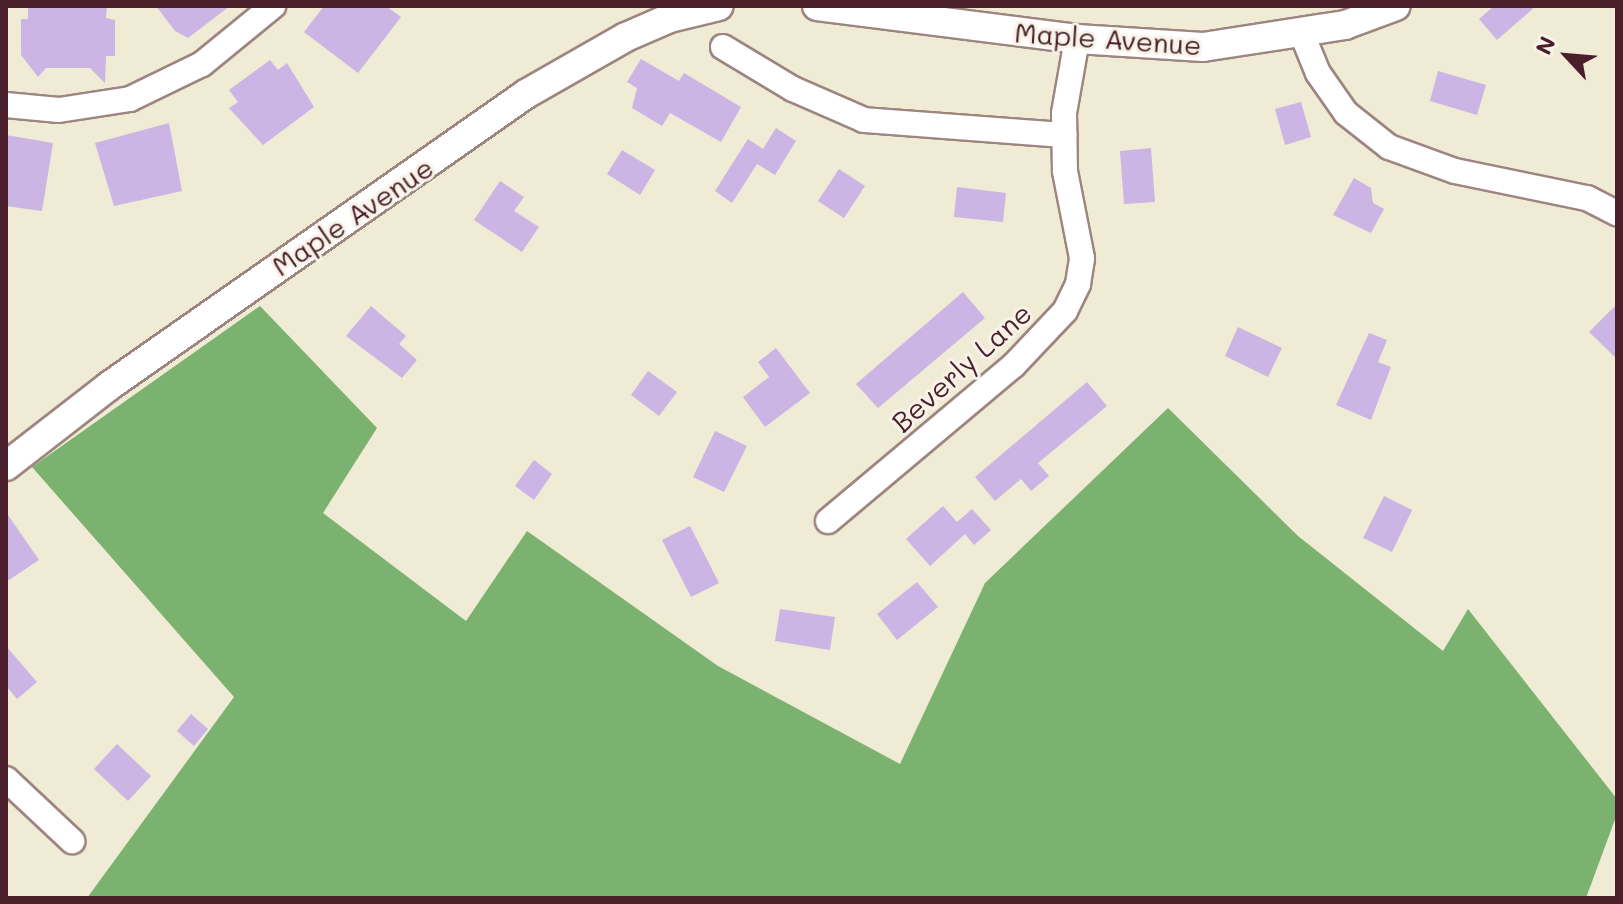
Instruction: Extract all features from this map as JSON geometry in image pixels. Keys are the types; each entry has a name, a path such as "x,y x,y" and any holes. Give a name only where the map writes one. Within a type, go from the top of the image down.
{"street":[{"path":"6,105 59,110 130,99 202,64 273,6"},
{"name":"Maple Avenue","path":"6,466 147,359 526,94 626,37 670,18 719,6"},
{"name":"Maple Avenue","path":"817,6 934,14 1077,39 1203,47 1345,25 1396,6"},
{"path":"1302,34 1318,73 1346,113 1389,147 1455,171 1587,198 1617,213"},
{"name":"Beverly Lane","path":"828,521 1013,366 1065,311 1078,284 1082,258 1065,171 1064,135 1077,39"},
{"path":"723,47 793,89 864,120 1064,135"},
{"path":"6,779 72,841"}],"green space":[{"path":"260,306 377,428 323,513 466,621 527,531 718,666 900,764 985,583 1168,408 1298,536 1443,651 1468,609 1617,799 1617,814 1586,898 87,898 234,697 32,467"}],"building":[{"path":"28,6 107,6 106,18 115,20 115,56 106,56 105,83 90,68 46,68 38,77 21,55 21,19 28,19"},
{"path":"156,6 230,6 188,38 175,31"},
{"path":"324,6 386,6 401,17 358,73 304,32"},
{"path":"1494,6 1536,6 1497,40 1479,19"},
{"path":"641,59 679,81 684,73 741,107 721,142 670,113 662,126 632,108 637,88 627,82"},
{"path":"270,60 278,70 287,63 314,107 263,145 229,108 238,102 229,90"},
{"path":"1438,71 1486,85 1477,115 1430,101"},
{"path":"1301,102 1311,137 1285,145 1275,109"},
{"path":"169,123 182,191 114,206 95,143"},
{"path":"776,128 796,141 775,175 757,164 732,203 715,191 748,139 763,149"},
{"path":"6,135 53,143 42,211 6,206"},
{"path":"1151,148 1155,202 1124,204 1120,151"},
{"path":"622,150 655,170 640,195 607,174"},
{"path":"839,169 865,186 844,218 818,201"},
{"path":"1354,178 1371,188 1373,203 1384,209 1371,233 1333,215"},
{"path":"500,181 524,197 514,211 539,227 522,252 474,220"},
{"path":"957,187 1006,193 1003,222 954,217"},
{"path":"963,292 985,318 878,408 856,384"},
{"path":"1617,304 1617,359 1589,332"},
{"path":"371,306 406,336 399,344 417,360 402,378 346,336"},
{"path":"1238,327 1282,348 1268,377 1225,356"},
{"path":"1369,333 1387,340 1378,362 1391,367 1371,420 1336,405"},
{"path":"776,348 810,393 765,427 743,397 769,377 758,362"},
{"path":"648,371 677,392 659,416 631,395"},
{"path":"1087,382 1107,406 1038,463 1049,476 1031,491 1021,479 995,501 975,477"},
{"path":"715,431 747,446 724,492 693,477"},
{"path":"534,460 552,474 534,500 515,486"},
{"path":"1384,496 1412,510 1392,552 1363,538"},
{"path":"943,506 957,522 972,509 991,530 974,545 965,534 930,566 906,539"},
{"path":"6,512 39,560 6,582"},
{"path":"690,526 719,583 691,597 662,540"},
{"path":"917,582 938,607 897,640 877,614"},
{"path":"780,609 835,617 830,650 775,641"},
{"path":"6,646 37,682 17,699 6,686"},
{"path":"191,714 208,729 194,746 177,731"},
{"path":"117,744 151,776 128,801 94,769"}]}
